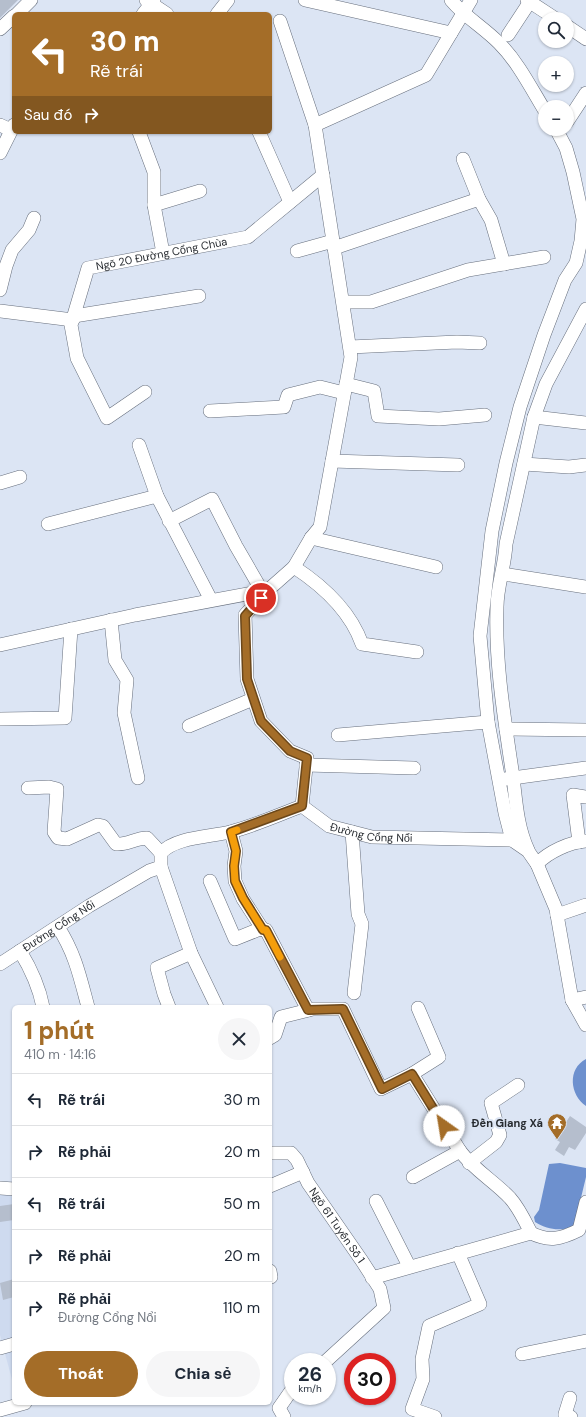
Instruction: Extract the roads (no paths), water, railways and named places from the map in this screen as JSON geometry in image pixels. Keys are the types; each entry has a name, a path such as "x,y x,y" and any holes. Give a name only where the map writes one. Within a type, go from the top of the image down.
{"street":[{"path":"19,12 30,0"},
{"path":"219,12 228,0"},
{"path":"305,0 451,33"},
{"path":"451,0 462,13 485,30 500,44 517,65 538,100"},
{"path":"315,125 426,75 471,0"},
{"path":"508,35 529,0 546,12"},
{"path":"143,12 150,1 164,12"},
{"path":"0,29 12,18"},
{"path":"161,853 171,845 231,832 302,806 307,758 290,751 261,721 247,679 245,616 265,590 294,567 311,538 320,527 351,357 315,125 280,21"},
{"path":"574,31 586,39"},
{"path":"574,111 586,93"},
{"path":"0,153 8,127"},
{"path":"140,134 154,172 154,205 163,253"},
{"path":"260,134 290,202"},
{"path":"528,852 512,840 505,813 488,722 480,636 492,530 506,462 520,407 563,287 576,263 583,219 582,188 573,172 561,136"},
{"path":"463,160 479,200 491,220 504,264"},
{"name":"Ngõ 20 Đường Cổng Chùa","path":"145,392 107,418 78,358 71,325 88,268 248,237 323,176"},
{"path":"154,205 200,191"},
{"path":"297,251 334,244 479,200"},
{"path":"0,290 12,250 29,230 34,218"},
{"path":"343,302 371,302 468,270 544,257"},
{"path":"0,311 73,318 199,296"},
{"path":"586,309 546,384 534,417 506,544 503,574 497,606 498,668 520,833 528,852 537,864 557,914 572,1000 586,1025"},
{"path":"350,347 457,342 480,343"},
{"path":"210,411 284,407 288,395 320,386 374,391 378,416 439,419 485,415"},
{"path":"534,417 586,423"},
{"path":"139,445 157,496 210,600"},
{"path":"332,461 458,465"},
{"path":"524,464 569,466 586,465"},
{"path":"0,483 20,477"},
{"path":"48,524 157,496"},
{"path":"169,521 212,499 236,546 265,590"},
{"path":"311,538 436,567"},
{"path":"294,567 315,581 343,609 356,628 362,644 417,652"},
{"path":"503,574 586,587"},
{"path":"0,644 111,620 265,590"},
{"path":"111,620 115,660 127,680 124,713 138,778"},
{"path":"0,719 65,718 71,629"},
{"path":"189,726 253,698"},
{"path":"338,735 488,722"},
{"path":"506,730 586,730"},
{"path":"306,765 414,768"},
{"path":"500,780 586,768"},
{"path":"28,788 49,787 57,789 54,832 58,838 67,839 98,826 103,826 116,844 125,844 139,838 147,838 161,853 161,867 191,953 216,1005"},
{"path":"537,864 544,856 583,841 573,795 586,797"},
{"name":"Đường Cổng Nổi","path":"302,806 328,826 372,837 512,840"},
{"path":"231,832 236,851 234,866 235,881 243,898 263,930 266,930 308,1010"},
{"path":"352,832 358,914 362,924 354,993"},
{"name":"Đường Cổng Nổi","path":"0,964 58,926 149,871 161,867"},
{"path":"210,881 235,939 260,929 263,930"},
{"path":"557,914 586,905"},
{"path":"58,926 69,944 76,961 87,1005"},
{"path":"20,951 34,978 42,1005"},
{"path":"168,1005 157,968 191,953"},
{"path":"572,1000 586,997"},
{"path":"272,1037 275,1035 281,1017 308,1010 343,1009 382,1089 439,1058 418,1008"},
{"path":"412,1074 460,1151 469,1163 511,1199 531,1233 543,1239 559,1238 582,1232 586,1202"},
{"path":"469,1163 496,1142 500,1135 491,1103 518,1085"},
{"path":"413,1177 460,1151"},
{"name":"Ngõ 61 Tuyến Số 1","path":"272,1153 291,1153 380,1289 384,1308 335,1353"},
{"path":"272,1185 303,1172"},
{"path":"0,1188 12,1189"},
{"path":"376,1201 409,1266"},
{"path":"372,1278 409,1266 531,1233"},
{"path":"435,1417 412,1409 423,1378 422,1359 429,1326 480,1304 458,1253"},
{"path":"522,1354 586,1341"},
{"path":"0,1348 12,1345"},
{"path":"570,1398 565,1414 571,1417"},
{"path":"284,1401 279,1408 284,1417"},
{"path":"0,1410 18,1405"}],"water":[{"path":"586,1059 586,1106 581,1101 574,1089 573,1075 580,1063"},
{"path":"560,1163 586,1168 586,1177 574,1227 563,1229 549,1228 540,1225 535,1222 534,1217 539,1210 549,1164"}],"place":[{"name":"Đền Giang Xá","path":"557,1140"}]}
